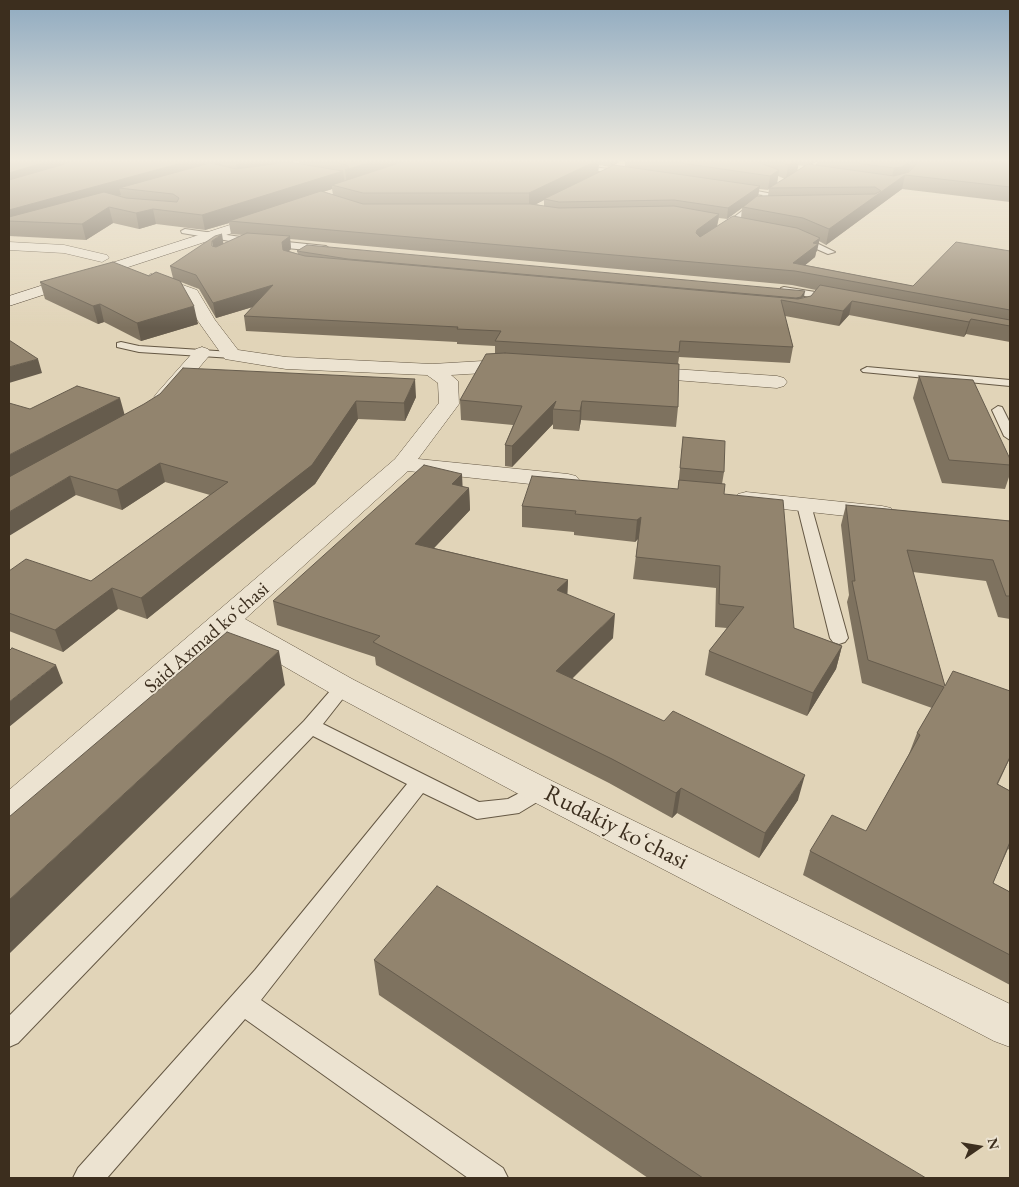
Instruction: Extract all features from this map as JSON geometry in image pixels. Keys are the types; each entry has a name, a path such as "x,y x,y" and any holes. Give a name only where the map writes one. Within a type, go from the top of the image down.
{"street":[{"path":"9,300 185,231 247,216"},
{"path":"9,288 209,236 257,216"},
{"path":"9,246 64,249 131,271 191,294 207,321 232,355 286,363 432,370 505,364 534,366"},
{"path":"149,410 156,406 202,353"},
{"name":"Said Axmad koʻchasi","path":"9,811 403,464 449,404 448,381 432,370"},
{"path":"621,372 777,382"},
{"path":"403,464 589,483"},
{"path":"726,497 902,515"},
{"name":"Rudakiy koʻchasi","path":"227,621 343,687 540,790 1010,1026"}],"lane":[{"path":"729,224 737,216"},
{"path":"721,226 729,224 748,227"},
{"path":"185,231 248,241 334,250"},
{"path":"787,235 797,237 831,252"},
{"path":"233,249 248,241"},
{"path":"289,257 304,247"},
{"path":"772,289 842,300"},
{"path":"804,306 813,294"},
{"path":"121,345 139,350 232,355"},
{"path":"867,370 1010,383"},
{"path":"998,410 1010,436"},
{"path":"804,505 839,638"},
{"path":"9,1034 311,726 343,687"},
{"path":"311,726 478,811 512,806 540,790"},
{"path":"88,1178 242,1002 420,782"},
{"path":"242,1002 493,1178"}],"building":[{"path":"94,216 82,224 9,221 9,217"},
{"path":"243,216 716,216 697,230 696,233 700,237 735,216 797,228 820,238 813,243 818,244 793,263 913,286 956,242 1010,251 1010,310 795,271 229,221"},
{"path":"794,216 847,216 829,229"},
{"path":"247,233 290,236 282,242 283,250 305,256 798,299 811,296 820,285 1010,320 1010,326 971,319 969,322 852,301 843,311 781,300 793,347 680,341 679,352 495,341 501,331 244,316 273,285 213,303 196,275 170,266 215,236 222,234 212,241 212,246 216,247"},
{"path":"307,245 805,291 801,297 796,298 348,259 297,251"},
{"path":"113,262 149,276 156,272 180,281 194,306 137,323 100,304 93,306 40,282"},
{"path":"9,340 38,359 9,367"},
{"path":"505,353 679,364 678,407 582,401 580,411 553,409 556,401 512,446 505,445 522,406 460,400 486,354"},
{"path":"183,368 415,379 404,403 356,401 312,465 141,598 112,588 55,630 9,613 9,571 26,559 91,581 228,482 160,463 117,490 70,476 9,512 9,477 160,394"},
{"path":"919,376 973,380 1010,459 1010,465 949,460"},
{"path":"77,386 120,398 9,455 9,403 30,409"},
{"path":"683,437 725,441 724,472 680,468"},
{"path":"424,465 462,474 452,484 469,488 415,544 568,580 557,590 615,614 556,671 664,721 673,711 805,775 765,833 681,788 676,793 612,759 373,642 380,636 273,601"},
{"path":"532,476 678,489 679,480 725,484 724,494 783,500 794,628 842,646 813,693 709,651 744,607 719,604 720,566 636,557 641,517 637,520 575,514 576,511 522,506"},
{"path":"846,505 1010,521 1010,596 1006,596 993,560 907,550 945,686 953,671 1010,691 1010,757 997,784 1010,791 1010,842 993,883 1010,892 1010,955 810,851 832,815 866,831 920,735 917,733 944,687 868,660 852,581 855,581"},
{"path":"227,632 279,651 9,900 9,817"},
{"path":"12,648 56,665 9,702 9,651"},
{"path":"437,886 926,1178 703,1178 374,960"}]}
